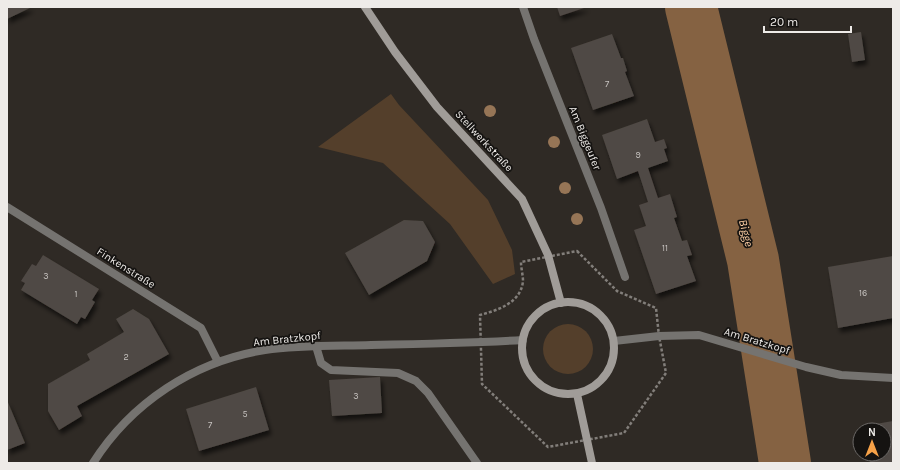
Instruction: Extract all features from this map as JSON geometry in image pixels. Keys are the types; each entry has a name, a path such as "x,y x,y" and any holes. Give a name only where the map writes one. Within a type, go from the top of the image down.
{"main road":[{"name":"Stellwerkstraße","path":"365,7 395,52 437,107 522,198 548,256 561,303"},
{"path":"575,302 589,307 601,315 609,327 614,341 614,355 610,368 601,380 590,389 576,394 562,394 547,390 535,381 526,369 522,355 522,340 532,320 540,311 561,303 575,302"},
{"path":"576,394 592,463"}],"street":[{"name":"Am Biggeufer","path":"523,7 534,39 601,208 625,277"},
{"name":"Finkenstraße","path":"7,207 201,328 218,362"},
{"name":"Am Bratzkopf","path":"614,341 659,336 699,335 806,367 841,375 893,378"},
{"name":"Am Bratzkopf","path":"93,463 103,447 135,412 162,390 188,375 218,362 264,350 316,346 482,343 522,340"},
{"path":"316,346 321,364 331,370 398,373 416,382 428,393 477,463"}],"path":[{"path":"482,343 480,315 498,310 515,299 523,282 521,262 548,256 577,251 617,292 656,308"}],"shaded area":[{"path":"391,94 399,105 488,200 512,250 515,274 493,284 450,224 383,163 318,147"},
{"path":"568,324 578,326 586,331 591,339 593,349 591,359 586,367 578,372 568,374 558,372 550,367 545,359 543,349 545,339 550,331 558,326"}],"building":[{"path":"7,7 32,7 7,19"},
{"path":"557,7 587,7 560,16"},
{"path":"861,32 865,60 852,62 848,34"},
{"path":"612,34 621,58 623,58 627,71 625,72 634,96 593,110 571,48"},
{"path":"647,119 655,142 664,139 667,148 664,149 668,161 648,168 658,198 670,194 677,217 674,218 682,241 687,240 692,255 687,256 696,281 656,294 634,230 646,226 639,205 648,202 638,171 617,179 602,135"},
{"path":"404,220 423,221 435,242 427,261 369,295 345,253"},
{"path":"43,255 99,289 92,300 95,302 85,319 81,317 77,324 21,290 25,283 21,281 32,264 36,266"},
{"path":"893,256 893,318 838,328 828,267"},
{"path":"133,309 149,319 169,354 77,406 82,416 59,430 48,411 48,384 90,360 87,354 124,332 116,319"},
{"path":"380,377 382,413 332,416 329,380"},
{"path":"256,387 269,430 199,451 186,409"},
{"path":"7,400 25,443 7,450"},
{"path":"893,421 893,463 870,463 892,462 892,422 887,422"}],"waterway":[{"name":"Bigge","path":"691,7 753,260 785,463"}]}
